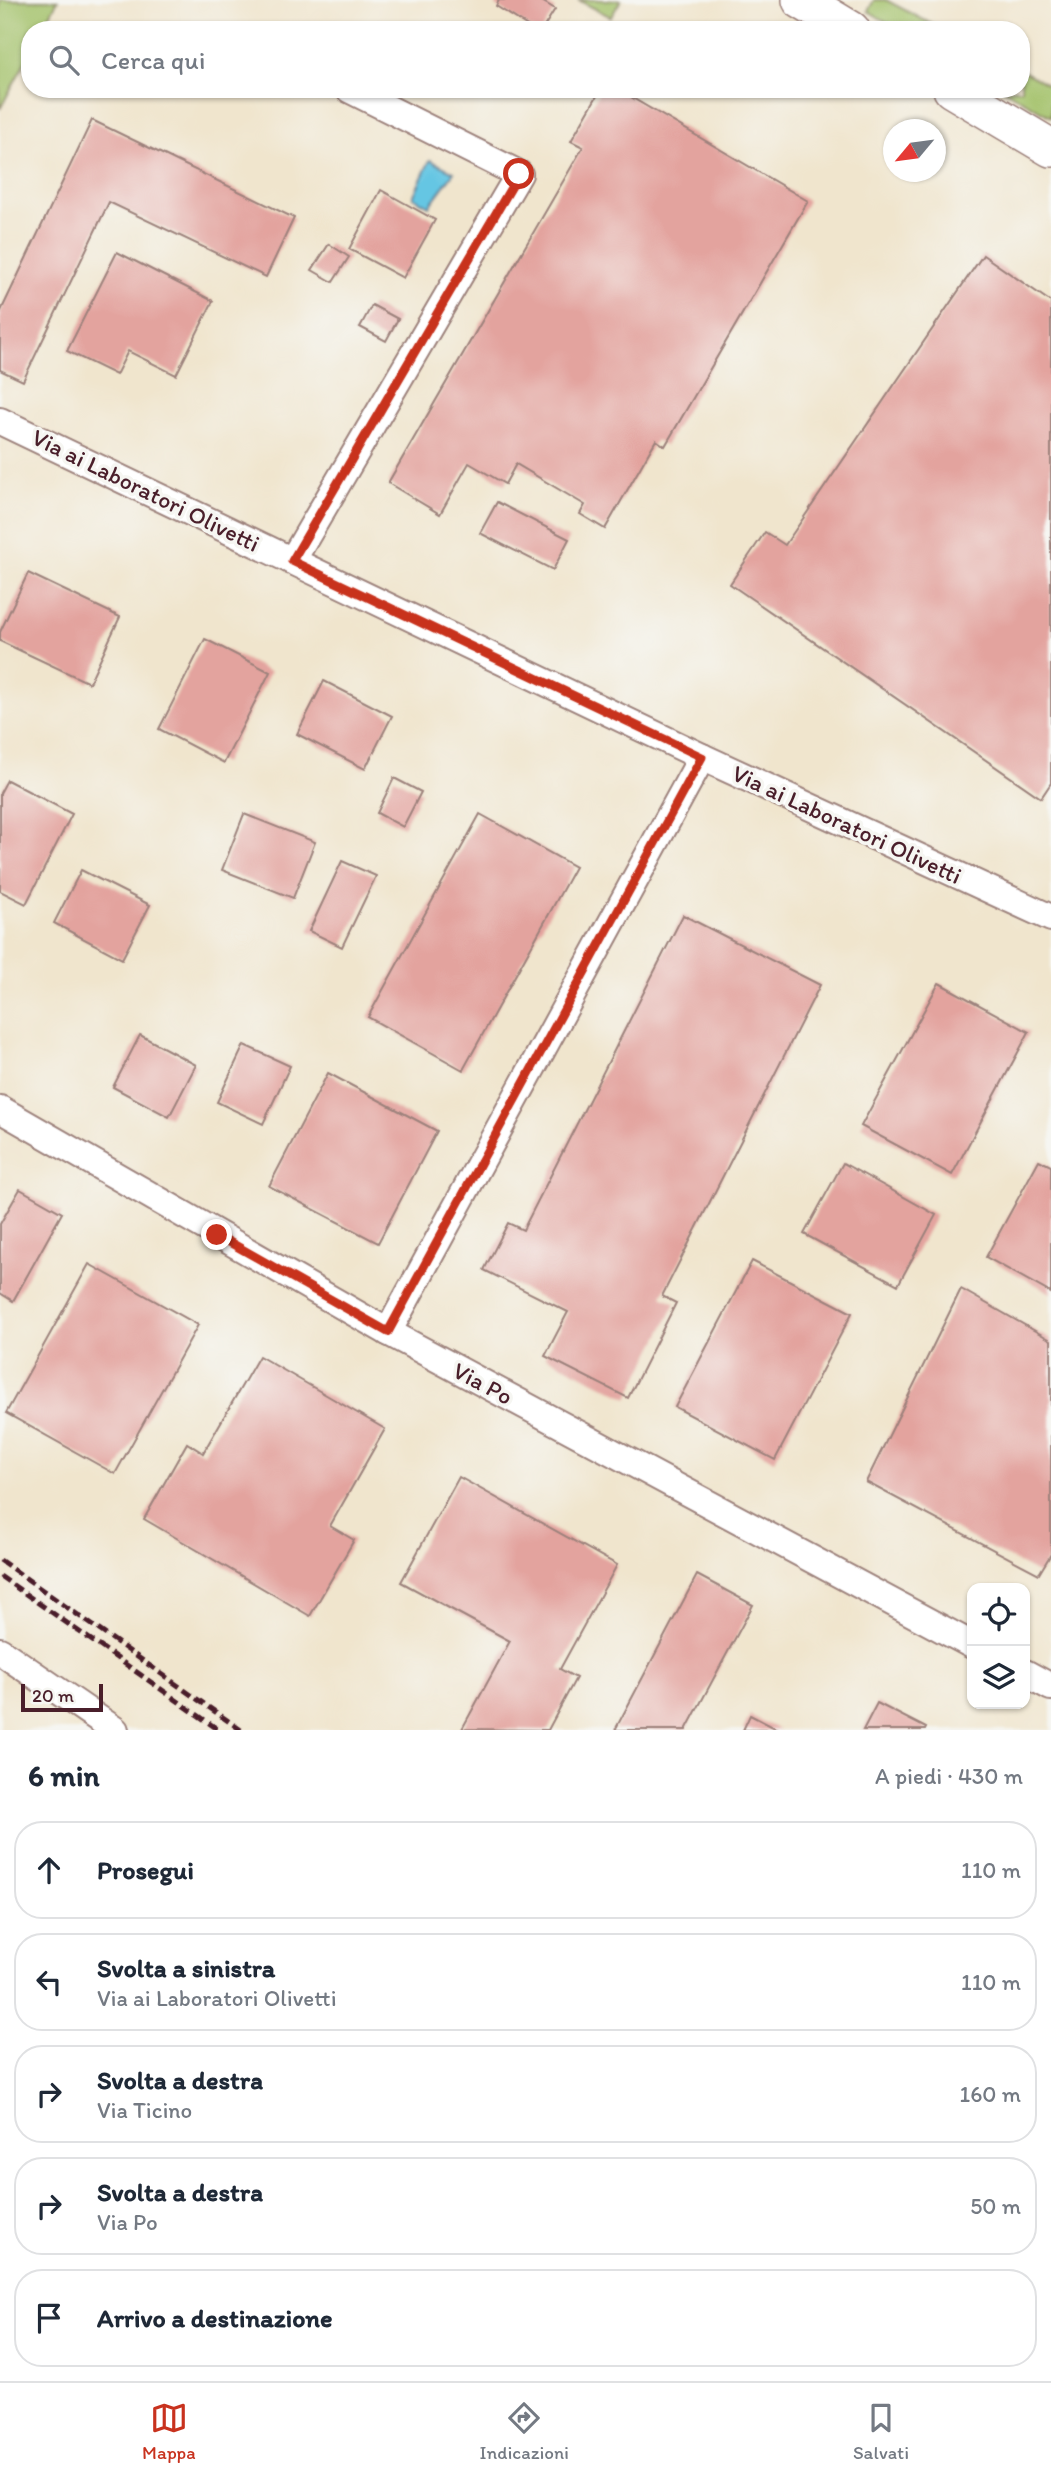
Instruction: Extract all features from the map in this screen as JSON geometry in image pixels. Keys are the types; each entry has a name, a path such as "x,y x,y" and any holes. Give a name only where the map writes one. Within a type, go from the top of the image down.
{"street":[{"path":"801,0 836,21"},
{"path":"292,561 519,174 367,98"},
{"path":"967,98 1051,148"},
{"name":"Via ai Laboratori Olivetti","path":"0,421 702,757 1051,918"},
{"path":"388,1332 702,757"},
{"name":"Via Po","path":"0,1109 388,1332 967,1642"},
{"path":"0,1651 115,1730"},
{"path":"1030,1676 1051,1687"}],"green space":[{"path":"0,0 58,0 47,21 21,21 21,70 0,109"},
{"path":"578,0 621,0 611,17"},
{"path":"874,0 886,0 926,21 885,21 868,11"},
{"path":"1030,75 1051,86 1051,117 1018,98 1030,98"}],"water":[{"path":"430,160 454,172 429,206 413,197"}],"building":[{"path":"499,0 540,0 555,9 548,21 520,21 496,6"},
{"path":"596,98 632,98 808,201 665,446 656,440 605,529 580,514 585,505 516,464 505,484 469,463 440,514 388,483 583,147 571,141"},
{"path":"92,120 294,218 266,277 109,202 23,381 0,370 0,313"},
{"path":"381,190 435,220 403,278 349,249"},
{"path":"329,244 349,257 333,282 312,270"},
{"path":"117,252 213,301 176,375 128,351 116,375 67,351"},
{"path":"983,255 1051,302 1051,783 1041,798 730,584 765,532 785,545"},
{"path":"372,305 398,319 386,341 360,327"},
{"path":"497,502 569,539 553,570 480,533"},
{"path":"28,573 120,617 89,683 0,641 0,632"},
{"path":"205,639 270,672 224,763 159,729"},
{"path":"324,681 392,716 365,769 297,734"},
{"path":"394,778 421,792 403,827 377,813"},
{"path":"7,780 72,814 26,904 0,891 0,793"},
{"path":"244,814 315,842 293,898 222,870"},
{"path":"480,814 575,867 463,1070 368,1017"},
{"path":"342,861 376,876 342,947 309,931"},
{"path":"81,870 150,905 122,959 54,923"},
{"path":"683,915 820,985 662,1296 676,1303 628,1398 545,1356 568,1312 484,1270 508,1223 523,1230"},
{"path":"939,983 1029,1032 952,1175 861,1126"},
{"path":"140,1035 196,1065 169,1117 113,1087"},
{"path":"244,1045 290,1066 263,1124 217,1102"},
{"path":"328,1073 437,1131 378,1243 269,1186"},
{"path":"1039,1160 1051,1166 1051,1293 986,1257"},
{"path":"843,1163 936,1215 898,1285 804,1234"},
{"path":"20,1189 62,1213 13,1301 0,1293 0,1224"},
{"path":"752,1261 852,1313 775,1460 675,1407"},
{"path":"89,1264 198,1325 115,1474 6,1413"},
{"path":"961,1289 1051,1340 1051,1554 1039,1574 866,1482"},
{"path":"259,1356 385,1429 330,1526 354,1540 310,1616 144,1519 187,1443 203,1453"},
{"path":"459,1477 617,1565 560,1669 576,1678 548,1730 462,1729 510,1641 401,1582"},
{"path":"697,1575 753,1605 686,1730 615,1730"},
{"path":"877,1703 926,1728 925,1730 863,1730"},
{"path":"750,1715 779,1730 743,1730"}],"railway":[{"path":"0,1560 241,1730"},
{"path":"0,1576 219,1730"}],"route":[{"path":"217,1235 388,1332 702,757 292,561 519,174"}]}
